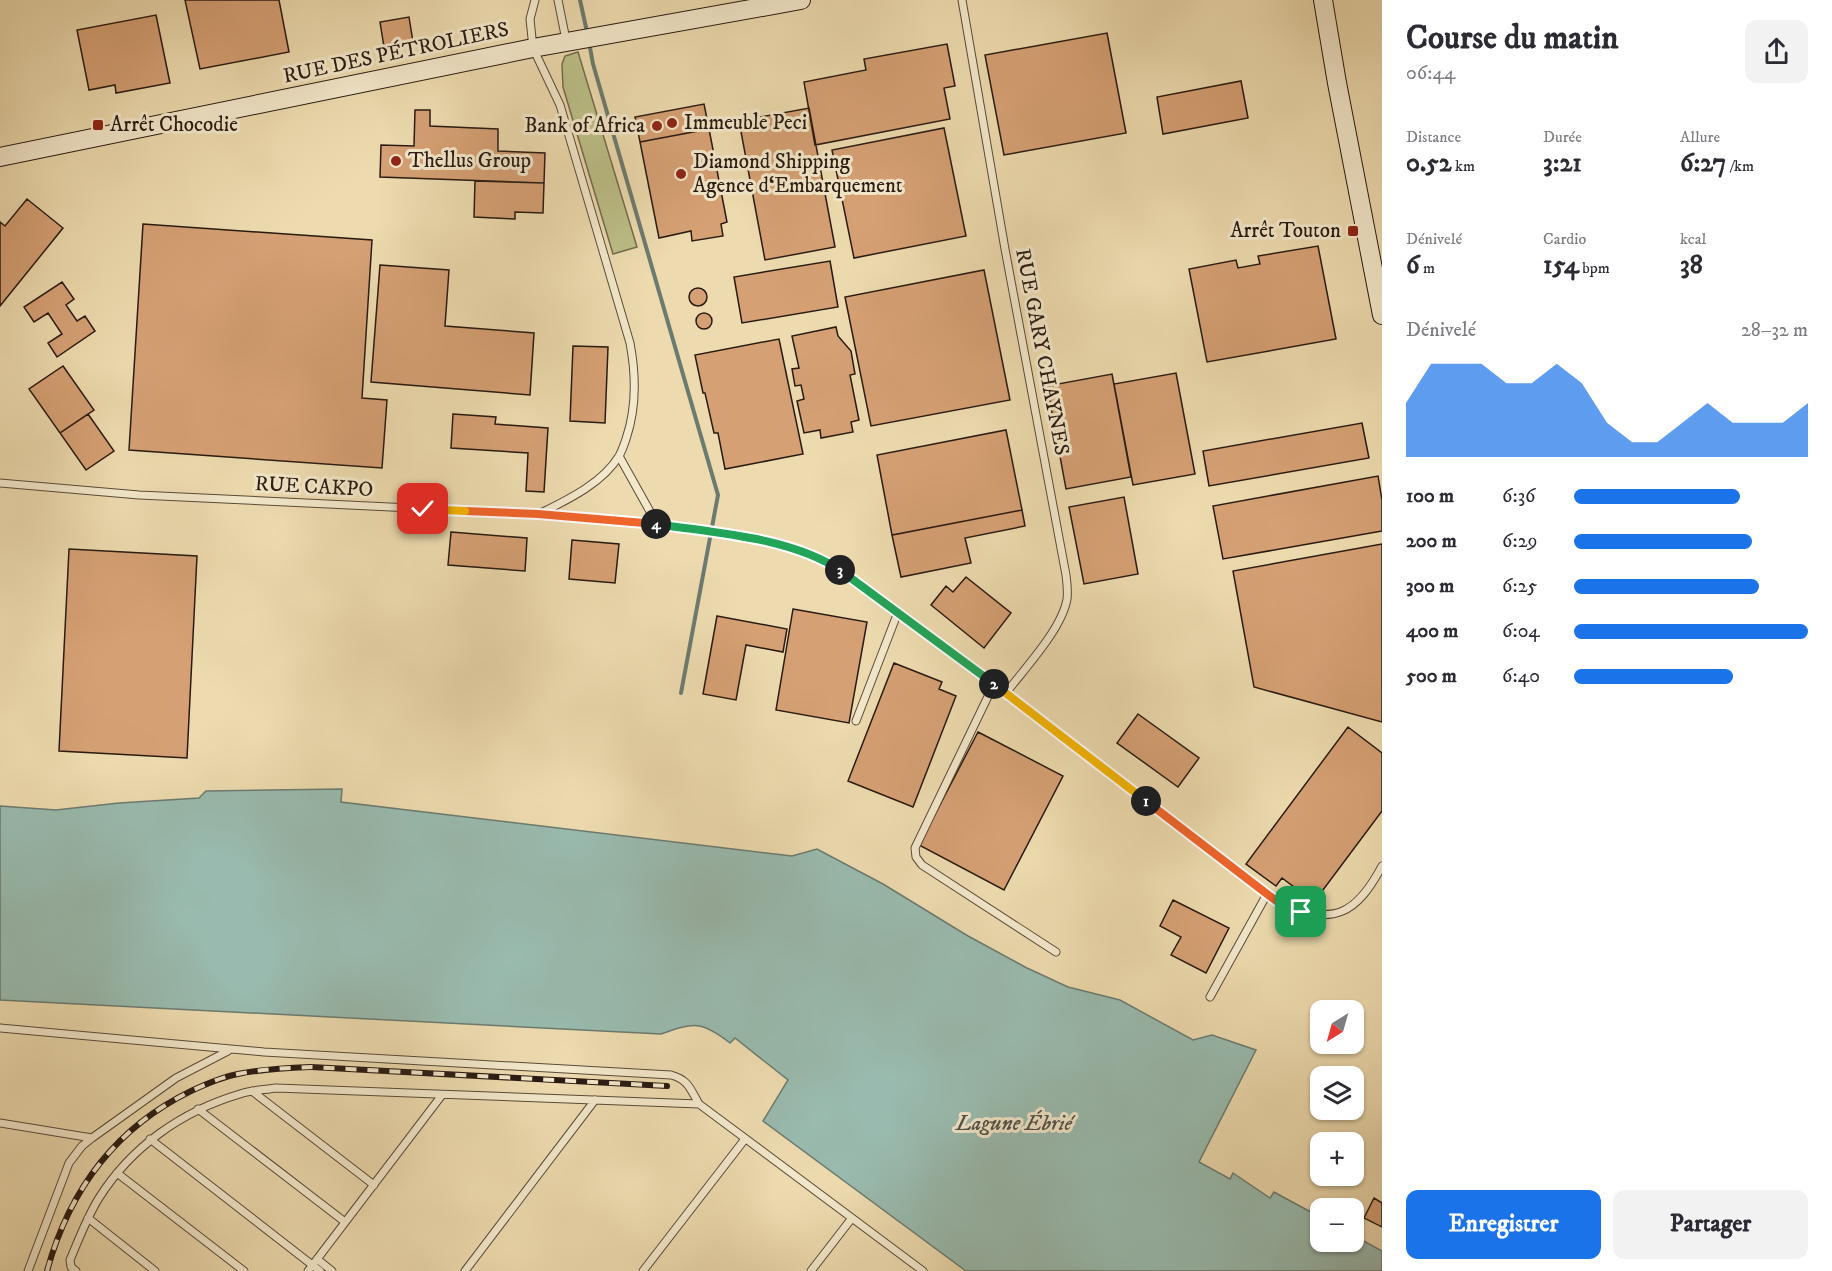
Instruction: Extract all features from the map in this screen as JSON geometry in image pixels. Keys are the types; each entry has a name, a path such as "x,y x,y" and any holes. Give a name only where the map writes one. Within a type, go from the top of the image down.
{"street":[{"name":"RUE DES PÉTROLIERS","path":"0,157 533,48 801,0"},
{"path":"1323,0 1382,315"}],"lane":[{"path":"535,0 530,19 533,48 560,105 630,343 635,386 633,413 619,456 596,481 575,496 538,514"},
{"path":"558,0 570,42"},
{"name":"RUE GARY CHAYNES","path":"962,0 1005,249 1066,575 1067,597 1062,615 1006,693"},
{"path":"619,456 657,524"},
{"name":"RUE CAKPO","path":"0,483 139,495 538,514 657,524 793,548 825,560 898,612 1282,905 1301,912 1319,915 1330,914 1354,905 1366,893 1382,866"},
{"path":"856,721 898,612"},
{"path":"994,684 915,848 916,857 922,865 1056,952"},
{"path":"1210,997 1267,894"},
{"path":"0,1028 231,1050 681,1077 699,1104 923,1271"},
{"path":"27,1271 69,1163 82,1146 176,1078 231,1050"},
{"path":"75,1271 71,1267 70,1260 88,1218 117,1173 150,1139 181,1118 241,1093 276,1088 699,1104"},
{"path":"252,1091 374,1185"},
{"path":"312,1265 442,1095"},
{"path":"465,1271 595,1100"},
{"path":"198,1109 345,1222"},
{"path":"0,1123 92,1138"},
{"path":"150,1139 320,1271"},
{"path":"643,1271 745,1139"},
{"path":"117,1173 244,1271"},
{"path":"88,1218 155,1271"},
{"path":"811,1271 852,1218"},
{"path":"312,1265 332,1271"}],"green space":[{"path":"578,52 637,247 613,254 563,87 562,64 565,56"}],"water":[{"name":"Lagune Ébrié","path":"342,789 341,802 792,856 817,849 883,884 968,936 1068,987 1120,1000 1193,1040 1212,1035 1256,1050 1199,1162 1230,1179 1233,1173 1270,1198 1274,1192 1310,1212 1310,1252 1364,1252 1364,1241 1382,1251 1382,1271 966,1271 763,1121 788,1080 735,1038 730,1043 705,1027 682,1027 661,1034 0,1000 0,806 56,810 199,798 206,791"}],"building":[{"path":"185,0 279,0 289,52 200,69"},
{"path":"156,15 170,83 116,93 115,85 89,90 77,30"},
{"path":"409,17 413,42 384,47 380,22"},
{"path":"1107,33 1126,133 1004,155 985,55"},
{"path":"947,44 955,86 944,88 950,119 815,145 804,82 866,70 864,59"},
{"path":"1241,81 1248,118 1163,134 1157,97"},
{"name":"Immeuble Peci","path":"704,104 709,129 640,142 635,117"},
{"path":"809,108 835,247 765,260 739,121"},
{"path":"415,110 430,110 430,126 498,129 498,151 545,153 544,183 380,177 381,145 414,146"},
{"path":"944,128 966,236 854,258 832,150"},
{"path":"709,129 727,222 721,224 723,236 692,241 691,231 659,238 640,142"},
{"path":"475,181 544,183 543,213 515,212 515,219 474,217"},
{"path":"27,199 63,228 0,306 0,222 5,226"},
{"path":"143,224 372,240 362,398 387,400 382,468 129,450"},
{"path":"1318,246 1336,339 1207,362 1189,269 1236,260 1238,268 1260,264 1258,256"},
{"path":"830,261 838,307 742,323 734,277"},
{"path":"380,265 449,270 445,326 534,333 530,395 371,382"},
{"path":"984,270 1010,400 871,426 845,297"},
{"path":"62,282 74,299 66,305 77,321 85,316 95,331 57,357 48,343 62,334 48,313 34,322 24,307"},
{"path":"698,288 704,291 707,297 704,303 698,306 692,303 689,297 692,291"},
{"path":"701,313 707,313 712,321 710,327 701,329 696,324 696,318"},
{"path":"836,327 838,336 851,351 855,374 850,375 859,420 851,422 853,432 821,438 820,430 804,433 797,401 804,399 801,385 795,386 792,369 799,368 792,336"},
{"path":"779,339 803,454 725,469 718,433 714,433 695,355"},
{"path":"573,346 608,347 605,423 570,421"},
{"path":"63,366 94,410 60,433 29,389"},
{"path":"1176,373 1195,474 1133,485 1114,384"},
{"path":"1112,374 1131,477 1066,489 1047,386"},
{"path":"88,414 114,451 86,470 60,433"},
{"path":"453,414 496,417 495,424 548,428 544,492 526,491 528,453 451,448"},
{"path":"1362,423 1369,458 1209,486 1203,451"},
{"path":"1006,430 1022,510 892,535 877,455"},
{"path":"1378,476 1382,500 1382,531 1223,559 1213,506"},
{"path":"1124,497 1138,574 1084,584 1069,507"},
{"path":"1022,510 1025,526 965,538 971,563 901,577 892,535"},
{"path":"451,532 527,538 525,571 448,565"},
{"path":"572,540 619,544 615,583 569,579"},
{"path":"1382,544 1382,722 1254,687 1233,571"},
{"path":"69,549 197,556 187,758 59,751"},
{"path":"966,577 1011,613 984,648 931,605 946,586 953,592"},
{"path":"793,609 867,622 849,723 776,710"},
{"path":"717,616 787,629 783,652 746,645 736,700 703,694"},
{"path":"894,663 942,682 939,689 956,696 913,807 848,781"},
{"path":"1138,714 1199,758 1178,787 1117,743"},
{"path":"1348,727 1382,753 1382,811 1314,902 1282,878 1276,886 1246,864"},
{"path":"978,732 1063,776 1004,890 919,845"},
{"path":"1173,900 1229,928 1206,973 1171,955 1181,937 1160,926"},
{"path":"1374,1198 1382,1203 1382,1227 1364,1218"}],"waterway":[{"path":"580,0 587,32"},
{"path":"589,42 593,64 718,495 681,693"}],"railway":[{"path":"47,1271 68,1214 82,1189 118,1143 164,1106 208,1083 226,1077 247,1072 311,1067 667,1086"}],"place":[{"name":"Immeuble Peci","path":"672,123"},
{"name":"Arrêt Chocodie","path":"98,125"},
{"name":"Bank of Africa","path":"657,126"},
{"name":"Thellus Group","path":"396,161"},
{"name":"Diamond Shipping Agence d‘Embarquement","path":"681,174"},
{"name":"Arrêt Touton","path":"1353,231"}],"route":[{"path":"423,509 538,514 657,524 745,537 793,548 825,560 1006,693 1267,894 1282,905 1301,912"}]}
